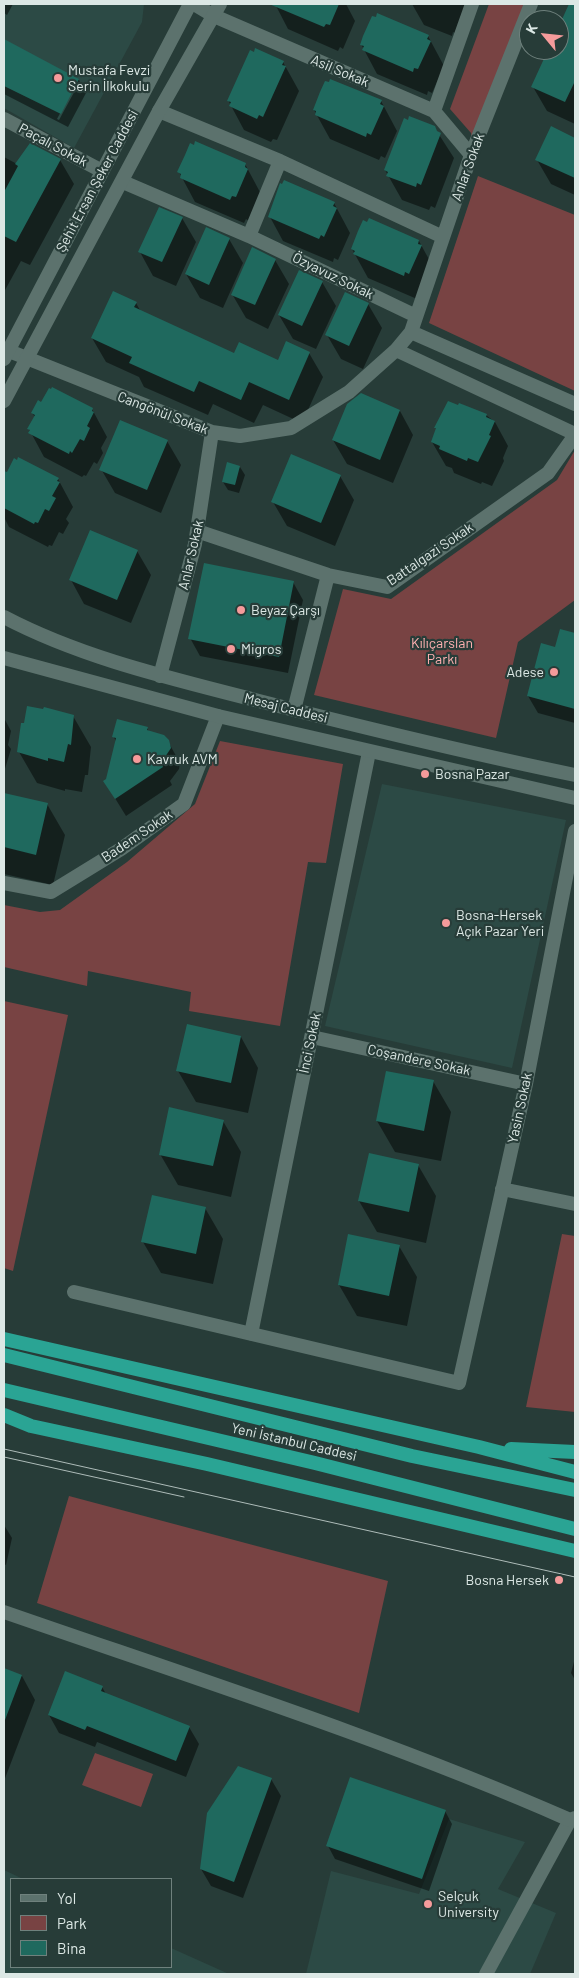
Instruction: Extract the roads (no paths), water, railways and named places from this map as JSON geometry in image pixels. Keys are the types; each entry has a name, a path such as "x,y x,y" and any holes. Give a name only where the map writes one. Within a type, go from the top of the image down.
{"highway":[{"path":"5,1339 479,1447 575,1472"},
{"name":"Yeni İstanbul Caddesi","path":"4,1355 412,1456 575,1490"},
{"name":"Yeni İstanbul Caddesi","path":"4,1390 315,1463 575,1529"},
{"path":"4,1415 31,1426"},
{"path":"4,1420 575,1551"},
{"path":"479,1447 575,1452"}],"street":[{"name":"Şehit Ersan Şeker Caddesi","path":"5,353 190,4"},
{"name":"Asil Sokak","path":"194,4 217,10 434,111 471,155"},
{"path":"434,111 472,4"},
{"name":"Anlar Sokak","path":"411,332 471,155 531,4"},
{"name":"Şehit Ersan Şeker Caddesi","path":"4,401 28,360 159,111 217,10"},
{"name":"Şehit Ersan Şeker Caddesi","path":"159,111 280,161 443,237"},
{"name":"Paçalı Sokak","path":"4,119 102,171"},
{"path":"248,236 280,161"},
{"name":"Özyavuz Sokak","path":"122,182 248,236 416,316"},
{"path":"411,332 575,404"},
{"name":"Cangönül Sokak","path":"5,353 28,360 212,432 240,436 291,428 349,392 396,350 411,332"},
{"name":"Battalgazi Sokak","path":"197,531 328,575 387,587 548,473 575,435 396,350"},
{"name":"Anlar Sokak","path":"160,676 197,531 212,432"},
{"path":"294,710 328,575"},
{"name":"Mesaj Caddesi","path":"6,617 85,651 160,676 294,710 575,774"},
{"name":"Mesaj Caddesi","path":"4,658 218,716 575,798"},
{"path":"4,668 40,668"},
{"name":"Badem Sokak","path":"4,883 51,892 121,849 184,804 218,716"},
{"name":"İnci Sokak","path":"251,1334 369,752"},
{"name":"Yasin Sokak","path":"251,1334 459,1383 526,1084 575,831"},
{"name":"Coşandere Sokak","path":"312,1037 526,1084"},
{"path":"502,1189 575,1204"},
{"path":"74,1292 251,1334"},
{"path":"4,1612 365,1737 573,1819 486,1974"}],"tram line":[{"path":"4,1449 575,1577"},
{"path":"4,1457 184,1497"}],"place":[{"name":"Mustafa Fevzi Serin İlkokulu","path":"58,78"},
{"name":"Beyaz Çarşı","path":"241,610"},
{"name":"Migros","path":"231,649"},
{"name":"Adese","path":"554,672"},
{"name":"Kavruk AVM","path":"137,759"},
{"name":"Bosna Pazar","path":"425,774"},
{"name":"Bosna-Hersek Açık Pazar Yeri","path":"446,923"},
{"name":"Bosna Hersek","path":"559,1580"},
{"name":"Selçuk University","path":"428,1904"}],"park label":[{"name":"Kılıçarslan Parkı","path":"442,652"}]}
